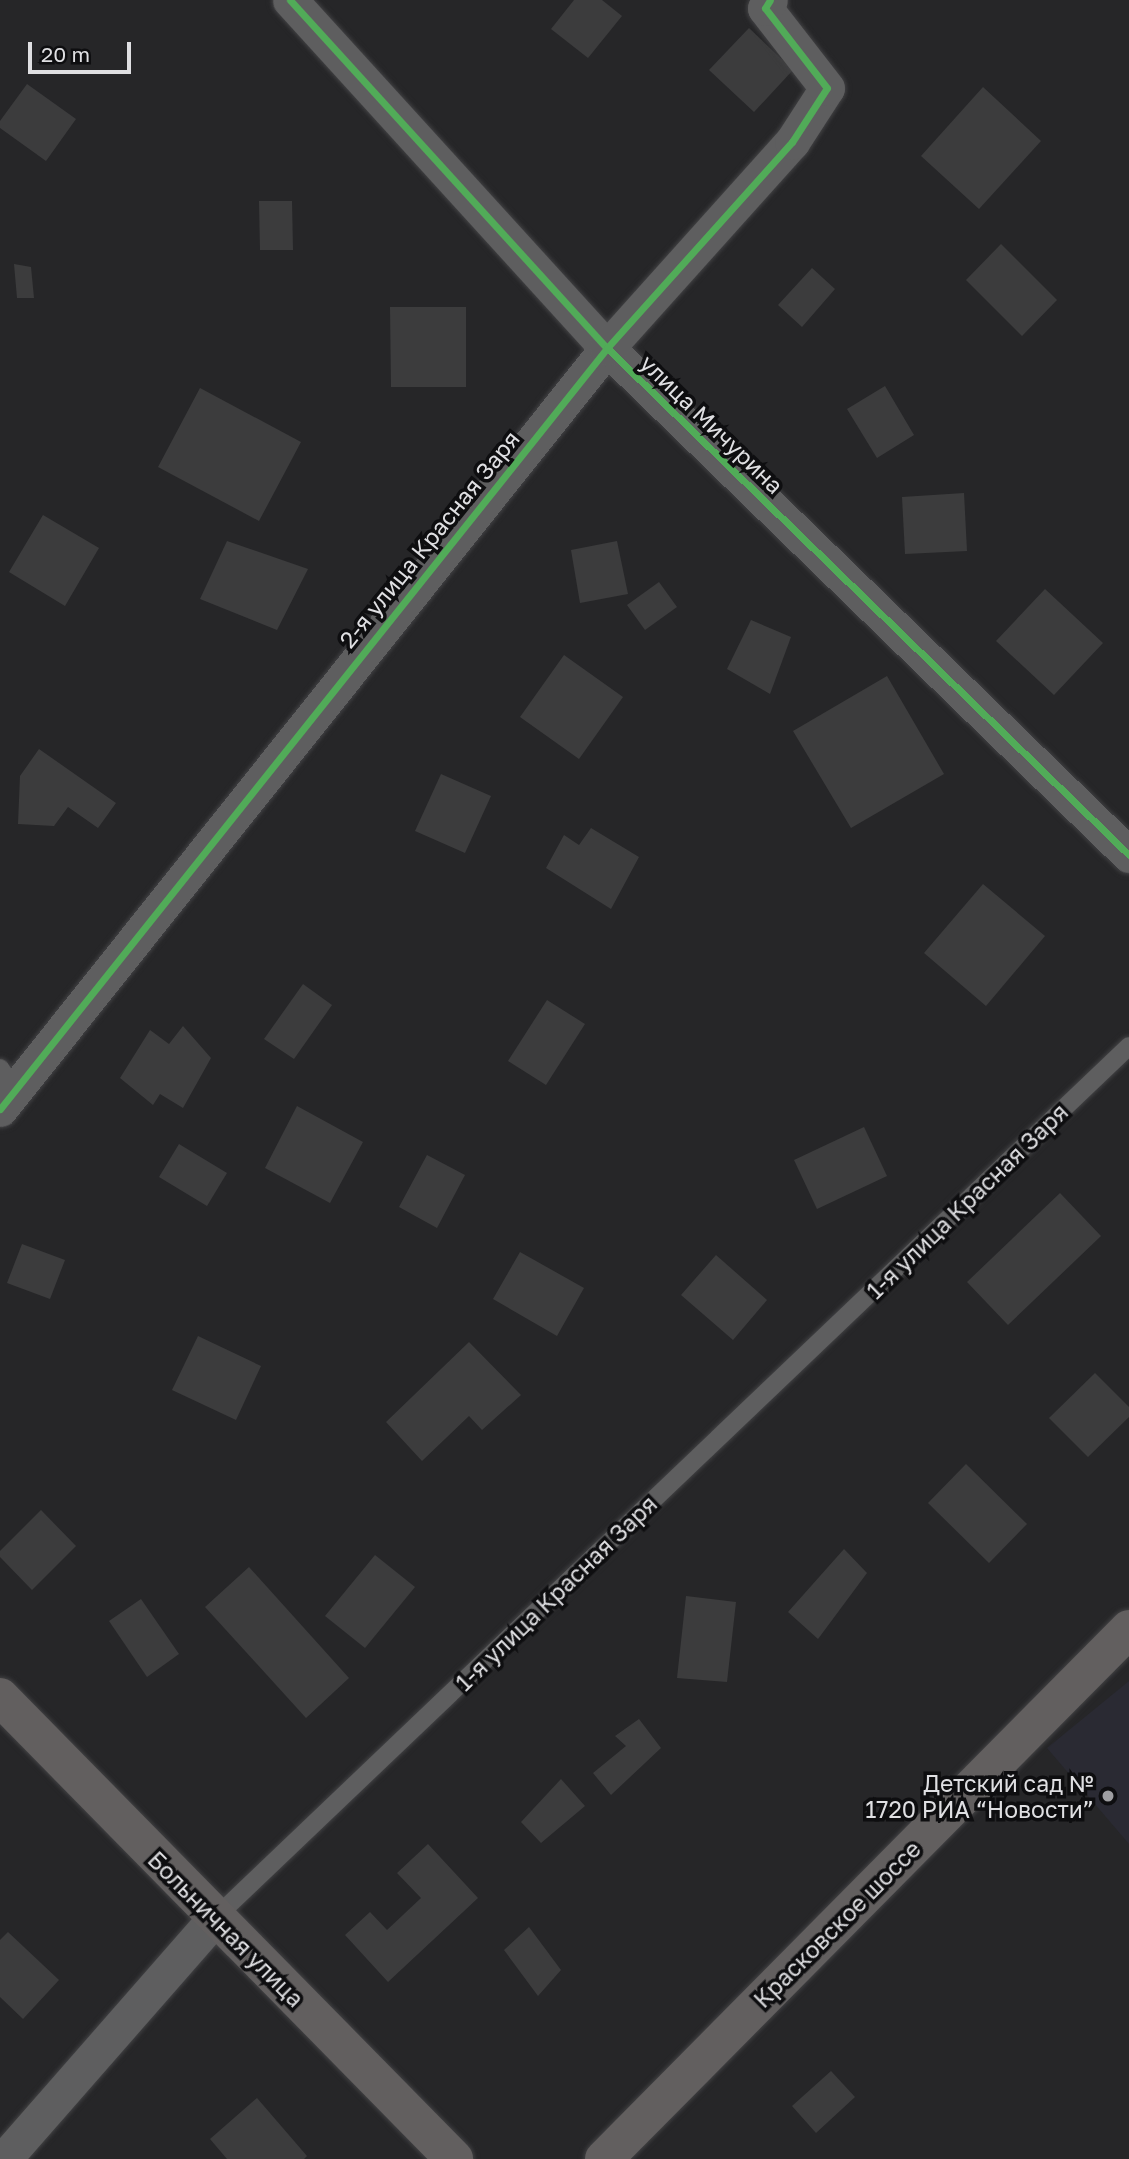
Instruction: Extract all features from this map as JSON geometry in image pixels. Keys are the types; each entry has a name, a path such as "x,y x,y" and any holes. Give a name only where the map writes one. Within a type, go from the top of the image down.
{"main road":[{"name":"Красковское шоссе","path":"604,2159 1129,1629"},
{"name":"Больничная улица","path":"0,1697 454,2159"}],"street":[{"name":"улица Мичурина","path":"290,0 607,348 1129,855"},
{"name":"2-я улица Красная Заря","path":"5,1089 607,348 792,142 827,88 765,8 770,0"},
{"name":"1-я улица Красная Заря","path":"5,2159 215,1918"}],"lane":[{"name":"1-я улица Красная Заря","path":"215,1918 1129,1046"}],"shaded area":[{"name":"Детский сад № 1720 РИА “Новости”","path":"1129,1681 1129,1844 1047,1748"}],"building":[{"path":"574,0 602,0 622,16 588,58 551,29"},
{"path":"749,28 793,70 754,112 709,70"},
{"path":"27,84 76,119 46,161 0,128 0,121"},
{"path":"983,87 1041,141 979,209 921,156"},
{"path":"259,201 292,201 293,250 260,250"},
{"path":"1001,244 1057,300 1022,336 966,280"},
{"path":"14,264 31,267 34,298 17,298"},
{"path":"812,268 835,289 802,327 778,305"},
{"path":"390,307 466,307 466,387 391,387"},
{"path":"885,386 914,435 877,458 847,409"},
{"path":"200,388 301,442 259,521 158,467"},
{"path":"964,493 967,551 905,554 902,497"},
{"path":"43,515 99,548 65,606 9,572"},
{"path":"227,541 308,569 277,630 200,599"},
{"path":"617,541 628,594 580,603 571,550"},
{"path":"659,582 677,607 645,630 627,605"},
{"path":"1045,589 1103,643 1054,695 996,641"},
{"path":"751,620 791,637 770,694 727,669"},
{"path":"564,655 623,697 579,759 520,717"},
{"path":"887,676 944,774 851,828 793,731"},
{"path":"39,749 116,803 98,828 68,807 54,826 18,824 20,776"},
{"path":"441,774 491,796 465,853 415,831"},
{"path":"591,828 639,857 611,909 546,868 564,835 579,845"},
{"path":"983,884 1045,936 986,1006 924,953"},
{"path":"303,984 332,1005 294,1059 264,1039"},
{"path":"547,1000 585,1024 546,1085 508,1061"},
{"path":"183,1026 211,1058 183,1108 160,1094 153,1105 120,1078 150,1030 169,1044"},
{"path":"297,1106 363,1142 330,1203 265,1168"},
{"path":"864,1127 887,1176 817,1209 794,1160"},
{"path":"179,1144 227,1173 207,1206 159,1177"},
{"path":"427,1155 465,1175 437,1228 399,1207"},
{"path":"1060,1193 1101,1236 1008,1325 967,1282"},
{"path":"22,1244 65,1260 50,1299 7,1283"},
{"path":"520,1252 584,1288 557,1336 493,1299"},
{"path":"716,1255 767,1300 733,1340 681,1295"},
{"path":"198,1336 261,1366 236,1420 172,1390"},
{"path":"469,1342 521,1395 482,1430 469,1416 422,1461 386,1422"},
{"path":"1095,1373 1129,1407 1129,1417 1088,1457 1049,1418"},
{"path":"966,1464 1027,1524 989,1563 928,1503"},
{"path":"41,1510 76,1546 32,1590 0,1557 0,1551"},
{"path":"844,1549 867,1573 818,1639 788,1612"},
{"path":"375,1555 415,1587 365,1648 325,1616"},
{"path":"249,1567 349,1678 306,1718 205,1607"},
{"path":"686,1596 736,1602 727,1682 677,1678"},
{"path":"141,1599 179,1654 147,1677 109,1621"},
{"path":"639,1719 661,1748 611,1795 593,1773 626,1746 615,1736"},
{"path":"561,1779 585,1806 541,1843 521,1822"},
{"path":"428,1844 478,1898 388,1982 345,1935 370,1912 387,1930 421,1898 397,1873"},
{"path":"529,1927 561,1970 538,1996 504,1950"},
{"path":"8,1932 59,1980 23,2019 0,1997 0,1940"},
{"path":"831,2071 855,2097 816,2133 792,2106"},
{"path":"257,2098 307,2156 304,2159 227,2159 210,2139"}],"cycle path":[{"path":"290,0 607,348 1129,855"},
{"path":"0,1109 607,348 792,142 827,88 765,8 770,0"}],"place":[{"name":"Детский сад № 1720 РИА “Новости”","path":"1108,1796"}]}
